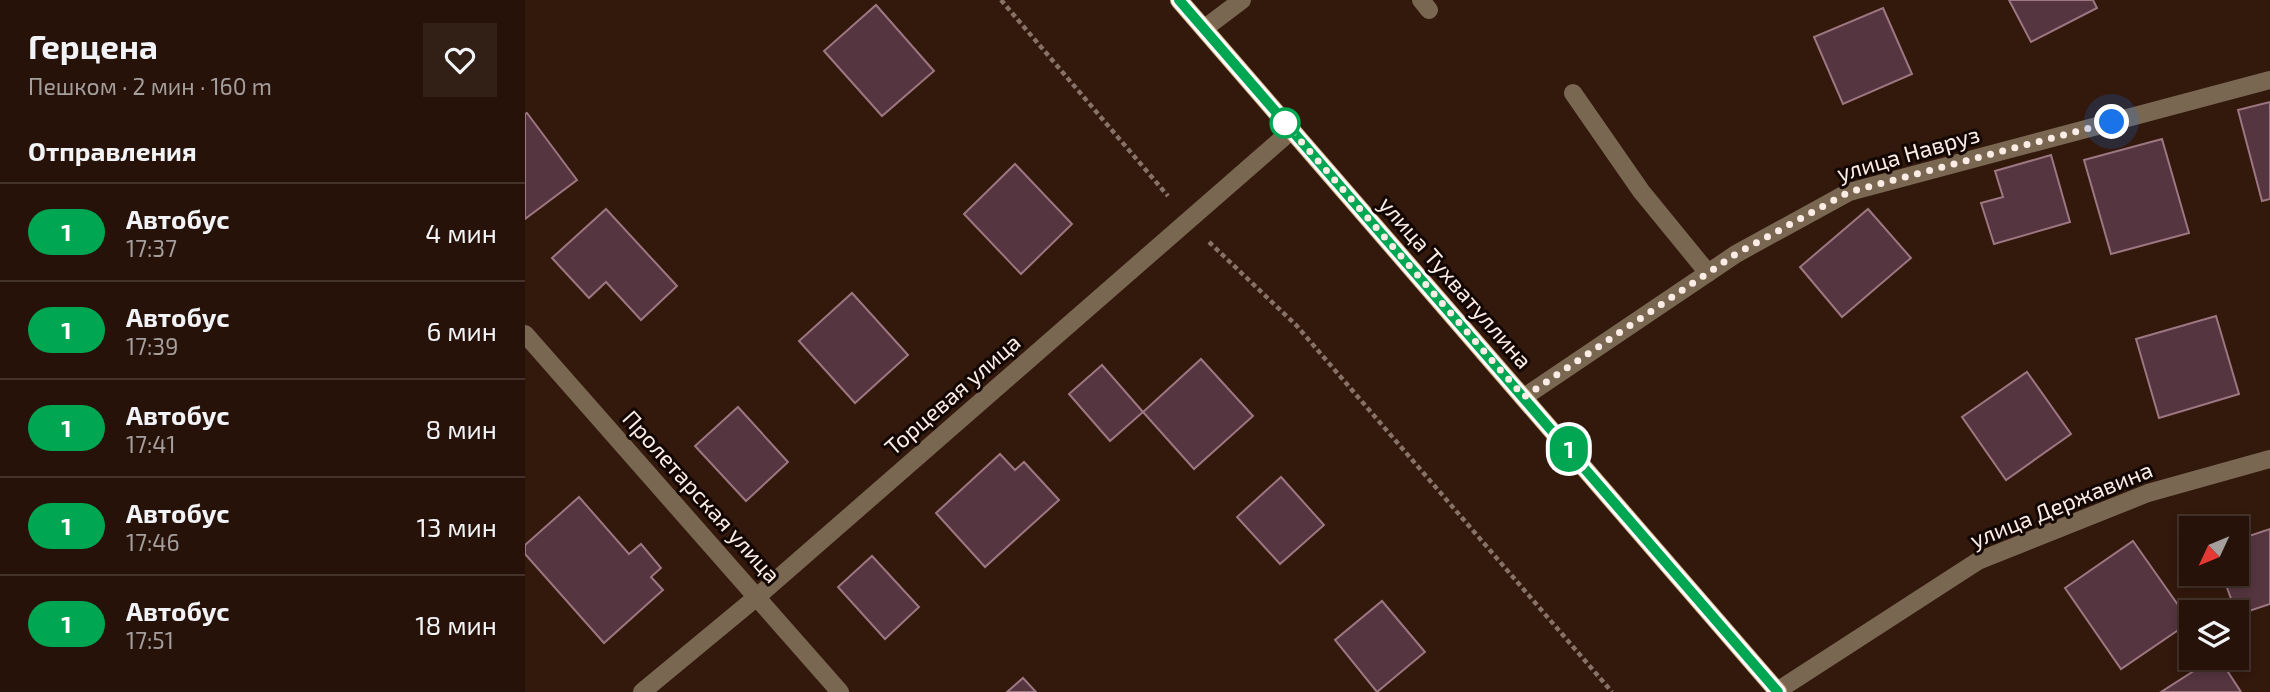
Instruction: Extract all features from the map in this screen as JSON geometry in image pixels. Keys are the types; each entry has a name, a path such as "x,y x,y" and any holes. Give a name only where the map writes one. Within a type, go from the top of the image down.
{"main road":[{"name":"улица Тухватуллина","path":"1179,0 1777,692"}],"street":[{"path":"1205,28 1243,0"},
{"name":"улица Навруз","path":"1524,397 1736,254 1849,192 2270,80"},
{"path":"1573,93 1641,191 1708,273"},
{"name":"Торцевая улица","path":"642,692 758,596 1292,130"},
{"name":"Пролетарская улица","path":"525,334 840,692"},
{"name":"улица Державина","path":"1777,692 1978,561 2148,493 2270,459"}],"path":[{"path":"1000,0 1189,220 1296,325 1612,692"}],"building":[{"path":"2009,0 2093,0 2097,8 2031,42"},
{"path":"876,5 934,71 882,116 824,51"},
{"path":"1883,8 1912,74 1843,104 1814,37"},
{"path":"2270,102 2270,199 2262,201 2238,110"},
{"path":"527,113 577,180 525,219 525,114"},
{"path":"2162,139 2189,233 2111,254 2084,160"},
{"path":"2051,155 2070,222 1994,244 1981,203 2003,197 1995,171"},
{"path":"1015,164 1072,224 1021,274 964,214"},
{"path":"606,209 677,286 641,320 606,282 589,298 552,258"},
{"path":"1868,209 1911,258 1842,317 1800,267"},
{"path":"852,293 908,355 855,403 799,341"},
{"path":"2216,316 2239,394 2159,418 2136,339"},
{"path":"1201,359 1253,416 1194,469 1143,412"},
{"path":"1102,365 1143,412 1110,441 1069,394"},
{"path":"2027,372 2071,434 2006,480 1962,417"},
{"path":"738,407 788,462 746,501 695,446"},
{"path":"1000,454 1015,470 1024,462 1059,500 985,567 936,513"},
{"path":"1281,477 1324,525 1280,564 1237,517"},
{"path":"579,497 629,554 641,544 661,568 651,577 663,590 604,643 525,554 525,545"},
{"path":"2270,529 2270,604 2249,611 2249,600 2232,600 2226,586 2249,586 2249,536"},
{"path":"2133,541 2179,606 2179,629 2121,669 2065,588"},
{"path":"872,556 919,607 885,639 838,587"},
{"path":"1382,601 1425,652 1377,692 1335,640"},
{"path":"2195,670 2227,670 2241,692 2161,692"},
{"path":"1023,678 1036,692 1007,692"}],"bus line":[{"name":"1","path":"1179,0 1778,692"}],"route":[{"path":"1285,123 1524,397 1736,254 1849,192 2112,122"}]}
